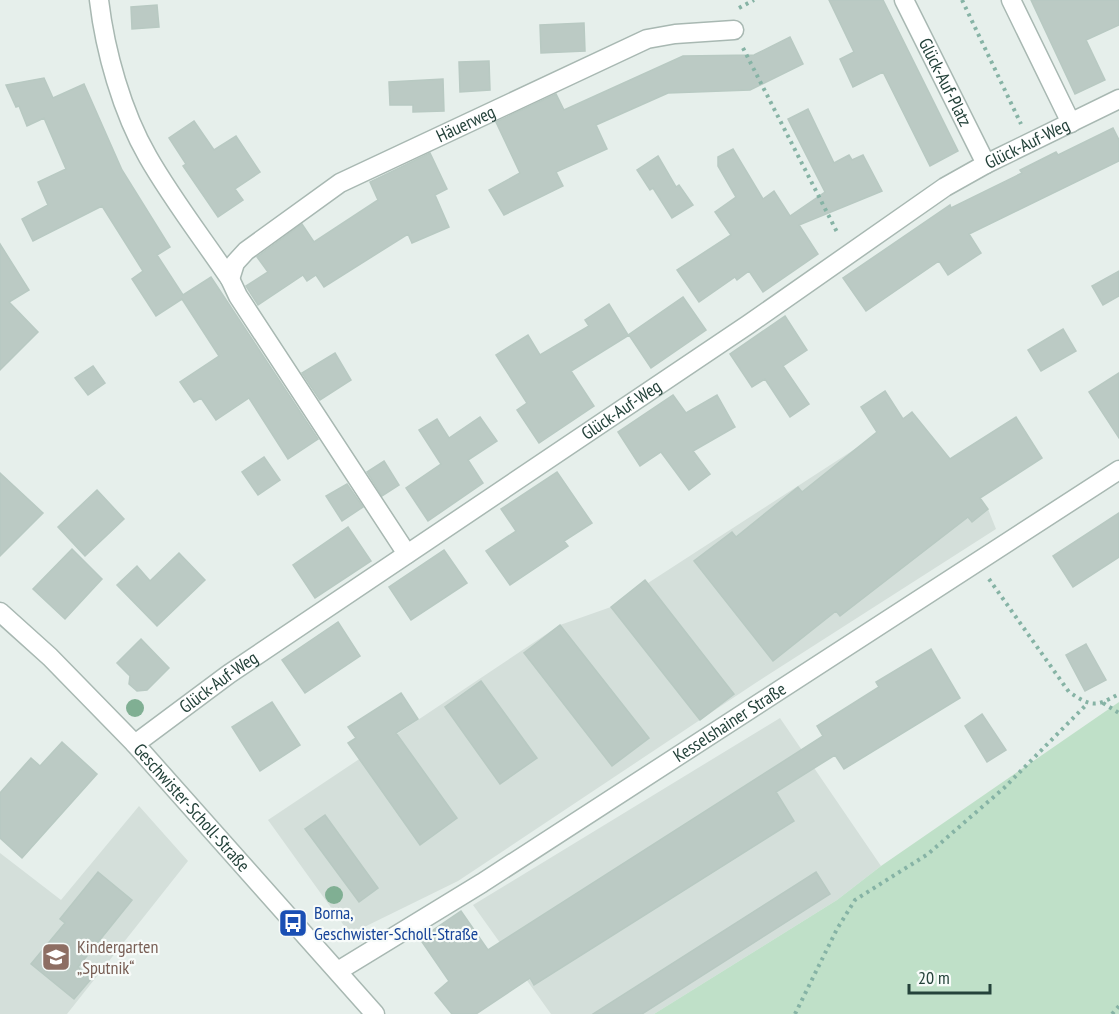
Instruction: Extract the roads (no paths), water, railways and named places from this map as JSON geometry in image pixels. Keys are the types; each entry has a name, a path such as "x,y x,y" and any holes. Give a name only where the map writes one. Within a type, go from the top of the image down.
{"street":[{"path":"99,0 111,59 127,114 148,157 230,279 238,296 407,554"},
{"name":"Glück-Auf-Platz","path":"904,0 986,164"},
{"path":"1011,0 1071,123"},
{"name":"Häuerweg","path":"230,279 235,263 246,251 340,183 647,39 675,34 734,30"},
{"name":"Glück-Auf-Weg","path":"135,744 229,674 729,337 945,187 986,164 1119,99"},
{"name":"Kesselshainer Straße","path":"338,971 482,883 978,564 1119,470"},
{"name":"Geschwister-Scholl-Straße","path":"0,612 50,657 135,744 375,1014"}],"place":[{"name":"Borna, Geschwister-Scholl-Straße","path":"293,923"},
{"name":"Kindergarten „Sputnik“","path":"56,957"}]}
